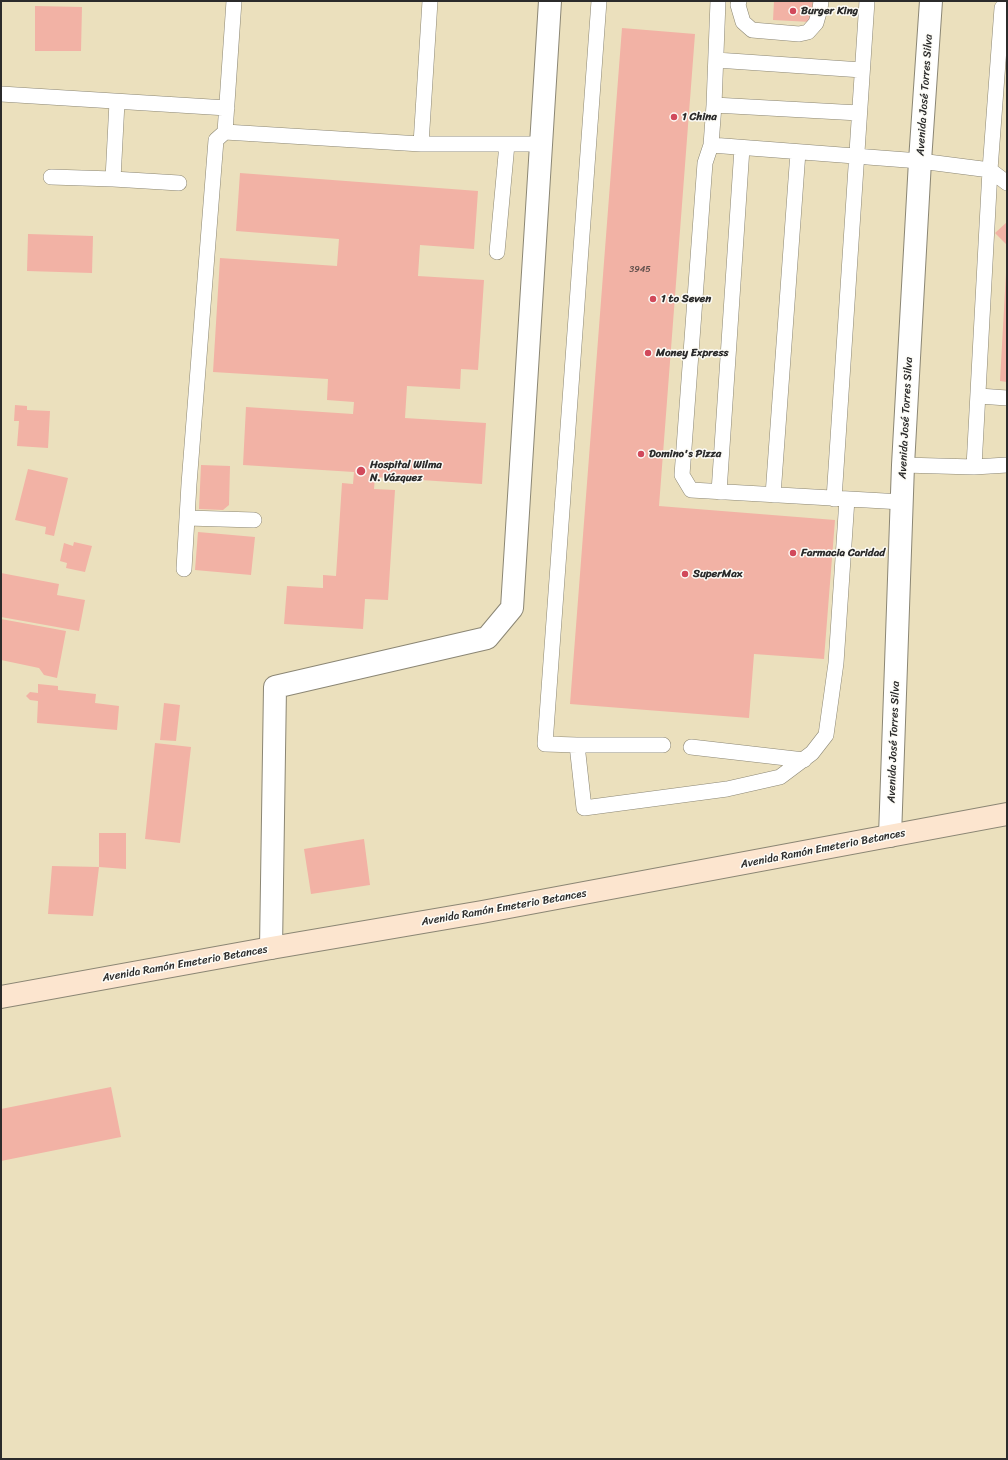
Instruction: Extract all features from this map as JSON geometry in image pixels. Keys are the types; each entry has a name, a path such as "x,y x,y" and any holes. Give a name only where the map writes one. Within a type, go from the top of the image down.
{"street":[{"path":"271,948 275,687 487,638 512,608 550,1"},
{"name":"Avenida José Torres Silva","path":"890,836 903,465 920,161 931,1"},
{"name":"Avenida Ramón Emeterio Betances","path":"1,997 271,948 488,911 1007,814"}],"lane":[{"path":"184,569 216,140 225,132 234,1"},
{"path":"421,144 430,1"},
{"path":"599,1 545,744 663,744"},
{"path":"718,1 711,145 705,163 682,475 691,490 902,502"},
{"path":"739,1 738,5 743,22 752,30 799,34 808,32 816,23 820,9 820,1"},
{"path":"577,745 584,808 727,789 780,777 812,753 826,735 836,663 840,499 856,156 867,1"},
{"path":"974,467 990,170 1002,8 1007,6"},
{"path":"716,60 862,70"},
{"path":"1,94 227,108"},
{"path":"113,179 117,102"},
{"path":"714,105 859,113"},
{"path":"225,132 421,144 541,144"},
{"path":"497,252 506,144"},
{"path":"711,145 920,161 990,170 1007,183"},
{"path":"719,492 742,148"},
{"path":"773,495 798,152"},
{"path":"51,177 179,183"},
{"path":"978,396 1007,398"},
{"path":"903,465 974,467 1007,465"},
{"path":"187,518 254,520"},
{"path":"691,746 804,760"}],"building":[{"name":"Burger King","path":"774,1 813,1 811,22 773,20"},
{"path":"35,6 82,7 81,51 35,51"},
{"path":"622,28 695,34 659,506 835,520 824,659 754,654 749,718 570,704"},
{"path":"240,173 478,191 474,249 420,245 418,276 484,280 478,370 461,369 460,389 407,386 405,418 486,423 482,484 375,477 374,489 395,490 388,600 365,599 363,629 284,624 287,586 323,588 323,575 336,576 342,483 353,484 354,472 243,465 246,407 353,414 354,402 327,400 328,379 213,372 220,258 337,266 339,239 236,231"},
{"path":"1007,222 1007,245 995,233"},
{"path":"28,234 93,236 92,273 27,271"},
{"path":"1007,273 1007,382 1000,381"},
{"path":"15,405 27,406 27,410 50,411 48,448 17,446 19,421 14,421"},
{"path":"201,465 230,466 229,505 223,510 199,509"},
{"path":"28,469 68,478 54,536 45,534 46,527 15,520"},
{"path":"198,532 255,537 251,575 195,570"},
{"path":"74,542 92,546 85,572 66,568 67,563 60,561 64,543 73,546"},
{"path":"1,573 59,584 57,595 85,600 79,631 1,617"},
{"path":"1,619 66,631 57,678 44,675 39,668 1,660"},
{"path":"38,684 58,686 58,690 96,694 95,703 119,706 117,730 37,723 38,701 30,700 26,696 30,692 38,693"},
{"path":"164,703 180,705 176,741 160,740"},
{"path":"155,743 191,747 180,843 145,839"},
{"path":"99,833 126,833 126,869 99,867"},
{"path":"364,839 370,885 311,894 304,849"},
{"path":"52,866 99,867 93,916 48,914"},
{"path":"111,1087 121,1137 1,1161 1,1109"}],"place":[{"name":"Burger King","path":"793,11"},
{"name":"1 China","path":"674,117"},
{"name":"1 to Seven","path":"653,299"},
{"name":"Money Express","path":"648,353"},
{"name":"Domino's Pizza","path":"641,454"},
{"name":"Hospital Wilma N. Vázquez","path":"361,471"},
{"name":"Farmacia Caridad","path":"793,553"},
{"name":"SuperMax","path":"685,574"}]}
